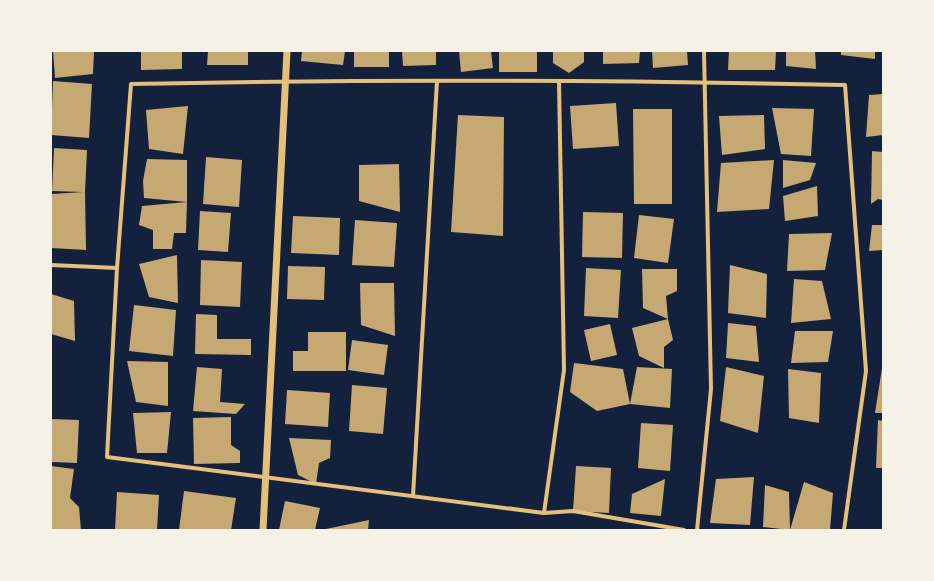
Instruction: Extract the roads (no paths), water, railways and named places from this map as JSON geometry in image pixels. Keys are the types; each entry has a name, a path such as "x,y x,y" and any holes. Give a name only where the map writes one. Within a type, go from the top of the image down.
{"street":[{"path":"263,530 286,81 286,51"},
{"path":"697,530 711,389 704,51"},
{"path":"684,530 573,511 544,513 107,457 117,268 131,84 286,81 559,81 845,85 866,371 844,530"},
{"path":"413,496 437,81"},
{"path":"544,513 564,370 559,81"},
{"path":"51,265 117,268"}]}
